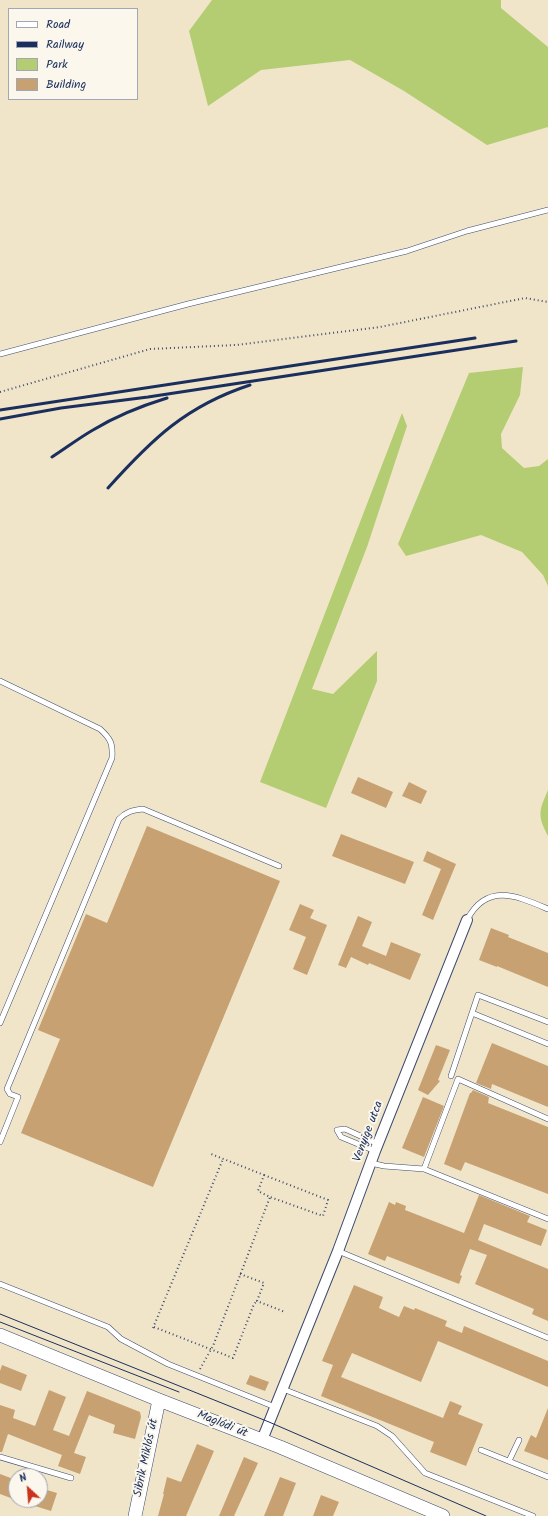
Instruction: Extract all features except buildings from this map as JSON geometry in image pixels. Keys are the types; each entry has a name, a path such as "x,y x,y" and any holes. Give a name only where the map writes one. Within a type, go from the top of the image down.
{"street":[{"name":"Venyige utca","path":"262,1440 338,1251 376,1148 467,920"},
{"name":"Maglódi út","path":"0,1335 262,1440 443,1516"},
{"name":"Sibrik Miklós út","path":"135,1516 159,1400"}],"lane":[{"path":"0,354 188,304 407,251 466,231 548,210"},
{"path":"0,681 100,729 108,737 113,746 112,758 0,1023"},
{"path":"0,1142 18,1097 10,1094 7,1089 119,819 126,812 143,809 279,866"},
{"name":"Venyige utca","path":"467,920 477,904 498,896 515,897 548,909"},
{"path":"451,1076 478,995 548,1022"},
{"path":"472,1013 548,1044"},
{"path":"424,1169 458,1079 548,1119"},
{"path":"345,1129 376,1148 341,1137 337,1130 345,1129"},
{"path":"371,1163 384,1166 424,1169 548,1219"},
{"path":"338,1251 548,1338"},
{"path":"0,1284 108,1327 121,1339 168,1364 275,1407"},
{"path":"283,1389 387,1431 425,1472 533,1516"},
{"path":"509,1461 519,1440"},
{"path":"481,1450 548,1477"},
{"path":"0,1457 71,1478"}],"path":[{"path":"0,392 150,349 236,345 380,327 525,298 548,302"},
{"path":"211,1154 328,1200 323,1216 270,1197 258,1191 264,1175"},
{"path":"223,1159 154,1327 233,1358 254,1304 257,1301 264,1283 240,1274"},
{"path":"197,1376 210,1349 213,1346 270,1197"},
{"path":"257,1301 285,1312"}],"green space":[{"path":"212,0 501,0 501,8 548,47 548,127 487,145 404,91 350,60 261,70 208,106 189,31"},
{"path":"523,367 520,395 501,434 502,448 524,468 539,466 548,459 548,586 543,575 522,552 481,535 406,556 398,544 469,373"},
{"path":"402,413 407,426 367,547 312,689 333,694 377,651 377,681 326,808 260,782"},
{"path":"548,790 548,836 542,823 540,813"}],"tram line":[{"path":"0,1314 269,1422 486,1516"},
{"path":"0,1322 179,1392"}],"railway":[{"path":"0,410 475,338"},
{"path":"0,419 61,408 148,397 516,341"},
{"path":"108,488 155,439 172,426 207,403 227,393 250,385"},
{"path":"52,457 88,433 111,420 138,408 167,398"}]}
